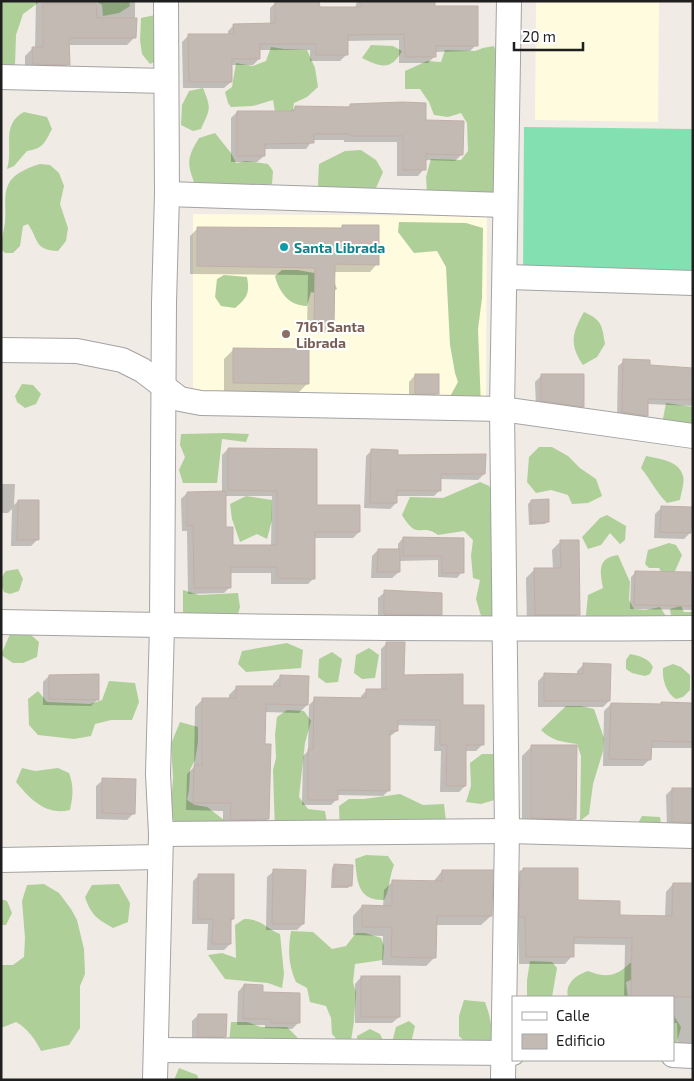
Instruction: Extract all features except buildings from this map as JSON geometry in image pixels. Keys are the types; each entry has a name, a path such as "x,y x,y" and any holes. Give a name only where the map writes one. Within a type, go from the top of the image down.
{"street":[{"path":"155,1080 160,845 158,774 162,626 167,194 166,1"},
{"path":"503,1080 508,1053 502,410 505,277 504,205 509,1"},
{"path":"1,77 166,81"},
{"path":"167,194 504,205"},
{"path":"505,277 693,283"},
{"path":"1,350 77,351 122,360 142,370 180,399 201,403 502,410 693,436"},
{"path":"1,622 504,630 693,628"},
{"path":"1,860 160,845 507,831 693,836"},
{"path":"156,1050 508,1053"},
{"path":"674,1055 693,1056"}],"shaded area":[{"path":"536,1 659,1 658,122 535,120"},
{"path":"193,214 487,216 486,396 193,394"}],"green space":[{"path":"1,1 38,1 38,3 23,14 16,35 15,66 1,86"},
{"path":"96,1 129,1 130,6 119,13 103,16 102,5"},
{"path":"155,15 161,59 150,64 142,54 140,40 141,18"},
{"path":"371,45 393,46 402,51 394,62 385,65 374,64 362,58"},
{"path":"494,46 498,57 497,187 488,199 427,193 426,177 431,159 461,160 468,151 467,123 461,113 448,117 434,115 429,102 420,89 405,89 405,71 427,61 441,62 445,50 475,51"},
{"path":"271,47 307,50 315,68 318,87 307,97 294,103 290,126 276,118 273,100 253,106 231,107 225,92 232,87 236,63 253,66 266,61"},
{"path":"203,88 209,109 201,129 193,131 181,125 182,105 189,91"},
{"path":"24,112 47,117 52,129 40,147 27,151 14,166 7,169 12,123"},
{"path":"524,127 693,129 693,280 523,279"},
{"path":"215,133 231,153 236,163 246,161 268,164 273,171 272,184 196,187 189,162 192,151 199,138"},
{"path":"361,150 376,160 383,172 376,188 354,192 320,192 318,185 319,164 345,151"},
{"path":"40,164 50,165 59,173 64,186 60,204 68,228 66,241 58,251 45,249 38,243 28,224 23,226 20,246 13,253 5,253 1,249 1,242 9,183 19,173"},
{"path":"399,222 466,223 483,228 482,298 478,329 481,407 447,402 458,382 450,345 446,267 437,251 414,253 398,232"},
{"path":"282,270 297,270 332,276 337,289 327,295 311,292 307,306 295,304 282,293 277,282 275,276"},
{"path":"224,275 247,277 247,295 235,308 221,306 215,297 217,279"},
{"path":"584,312 600,324 605,344 597,357 583,365 574,345 574,338 577,326"},
{"path":"22,384 33,385 41,394 36,404 25,408 17,402 15,396"},
{"path":"666,403 693,407 693,441 662,424"},
{"path":"181,434 249,434 246,442 222,439 217,483 183,483 179,470 185,457 180,445"},
{"path":"539,447 552,447 568,456 580,468 596,479 602,496 588,503 572,504 568,495 551,490 536,493 527,482 529,457"},
{"path":"646,456 673,463 681,471 684,481 680,500 667,503 660,494 641,468"},
{"path":"480,482 489,486 498,503 496,618 481,616 476,599 480,580 473,578 471,556 473,540 464,531 438,535 427,530 416,530 407,523 402,515 410,497 443,498"},
{"path":"246,496 272,500 272,520 267,539 257,534 240,542 232,519 230,504"},
{"path":"607,515 626,526 625,540 620,544 610,533 601,545 588,549 582,537 600,518"},
{"path":"669,543 676,545 682,555 675,571 665,579 659,568 649,568 645,564 648,550"},
{"path":"618,555 630,582 629,600 634,609 645,610 660,607 666,616 657,626 585,625 588,595 603,588 601,571 603,562"},
{"path":"18,569 23,579 19,591 10,594 4,592 1,581 4,574 6,571"},
{"path":"183,590 199,595 238,593 240,607 236,621 183,614"},
{"path":"681,606 684,612 693,612 693,621 672,624 670,609"},
{"path":"10,634 31,635 39,642 37,657 23,663 13,663 1,655"},
{"path":"287,643 303,650 301,668 246,672 238,664 242,651"},
{"path":"369,648 379,655 375,678 362,679 354,673 356,655"},
{"path":"332,652 342,659 338,682 326,683 318,677 319,659"},
{"path":"630,654 649,661 653,667 650,674 645,676 632,673 626,669 626,660"},
{"path":"673,664 681,667 690,675 690,690 683,697 676,699 667,689 663,677 663,668"},
{"path":"109,681 135,683 139,702 132,720 111,720 95,724 91,736 74,739 38,735 29,725 28,699 38,691 47,702 90,704 102,700"},
{"path":"566,706 581,706 594,709 604,738 603,751 593,784 589,814 580,821 581,756 577,744 554,739 541,730"},
{"path":"287,710 304,711 311,721 305,743 299,797 308,809 325,811 329,835 275,832 273,770 276,758 275,735 277,717"},
{"path":"180,722 198,727 198,742 195,760 190,770 187,800 195,805 207,807 224,820 215,827 175,830 171,805 173,778 171,744"},
{"path":"482,754 496,754 498,799 481,804 466,802 471,786 470,763"},
{"path":"22,768 35,771 58,768 69,773 72,782 70,810 53,811 33,800 16,782"},
{"path":"400,794 423,805 444,804 446,821 445,840 421,844 361,844 340,840 339,806 349,799"},
{"path":"642,816 660,817 662,830 636,827"},
{"path":"366,855 388,856 394,865 384,900 368,897 360,888 355,859"},
{"path":"44,884 59,893 77,920 84,949 85,974 80,986 80,1028 69,1045 41,1051 31,1035 16,1022 1,1028 1,965 13,965 24,957 25,938 22,901 27,885"},
{"path":"119,884 130,903 128,922 113,928 95,916 85,897 92,885"},
{"path":"1,899 7,901 12,913 6,925 1,925"},
{"path":"244,919 255,920 280,934 284,974 282,988 268,983 225,979 208,955 222,953 236,958 235,925"},
{"path":"291,931 313,932 332,949 346,946 356,933 365,933 381,938 384,946 383,960 355,964 353,982 356,993 351,1041 341,1044 332,1034 331,1018 326,1006 310,1002 307,988 296,982 289,957"},
{"path":"530,961 552,962 557,968 552,996 527,996"},
{"path":"630,963 636,965 633,979 626,982 628,996 568,996 568,988 572,980 579,975 588,971 600,975 610,975 620,971"},
{"path":"464,1000 485,1002 494,1040 489,1057 468,1045 459,1036 459,1016"},
{"path":"674,1016 681,1027 674,1054"},
{"path":"409,1021 415,1026 411,1043 389,1054 396,1027"},
{"path":"231,1022 247,1022 261,1027 287,1027 298,1038 297,1050 229,1044"},
{"path":"370,1029 380,1034 385,1045 379,1056 367,1064 357,1047 357,1036"},
{"path":"179,1068 197,1075 199,1080 174,1080"}],"place":[{"name":"Santa Librada","path":"284,247"},
{"name":"7161 Santa Librada","path":"286,334"}]}
